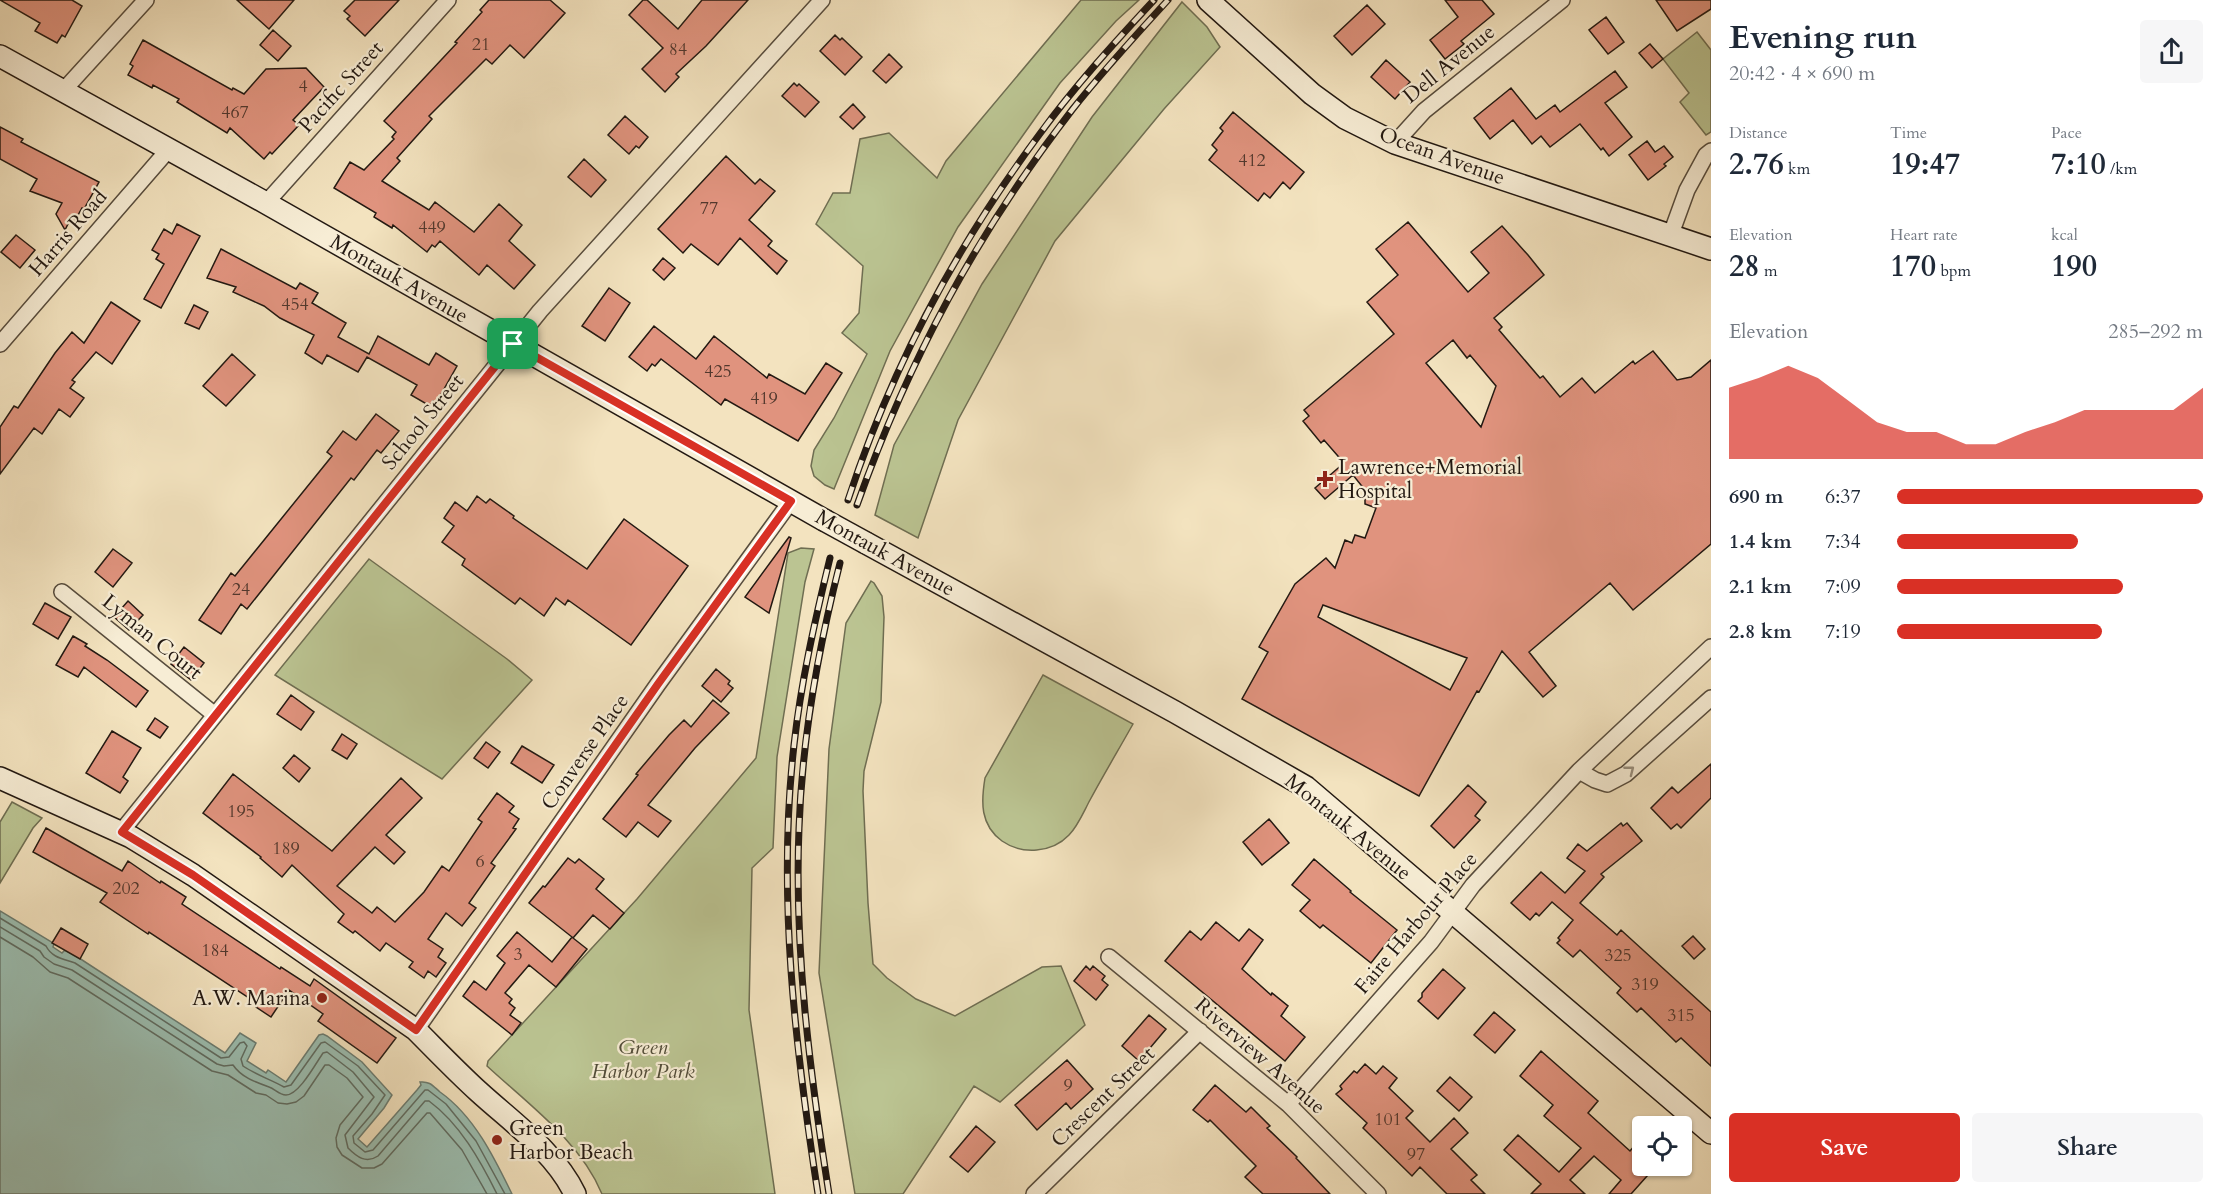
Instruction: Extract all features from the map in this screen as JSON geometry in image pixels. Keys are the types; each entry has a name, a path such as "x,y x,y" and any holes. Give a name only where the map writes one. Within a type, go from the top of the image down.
{"street":[{"path":"63,91 146,0"},
{"name":"Pacific Street","path":"266,203 448,0"},
{"name":"School Street","path":"122,832 548,302 822,0"},
{"name":"Ocean Avenue","path":"1208,0 1312,94 1345,118 1395,142 1711,249"},
{"name":"Dell Avenue","path":"1395,142 1424,111 1562,0"},
{"name":"Montauk Avenue","path":"0,56 266,203 824,520 1175,712 1306,787 1452,914 1708,1126"},
{"name":"Harris Road","path":"0,344 169,149"},
{"path":"1671,234 1687,190 1706,155 1711,151"},
{"name":"Converse Place","path":"416,1030 658,684 791,501"},
{"name":"Lyman Court","path":"62,592 215,715"},
{"name":"Faire Harbour Place","path":"1288,1104 1431,942 1473,885 1579,771 1711,647"},
{"path":"1579,771 1607,784 1626,774 1711,698"},
{"path":"0,778 122,832 193,875 416,1030 447,1062 540,1147 560,1170 575,1194"},
{"name":"Riverview Avenue","path":"1109,957 1288,1104 1378,1194"},
{"name":"Crescent Street","path":"1034,1194 1200,1031"}],"green space":[{"path":"1081,0 1139,0 1116,21 1060,83 958,227 890,351 834,489 825,485 814,476 811,466 814,450 834,418 867,354 842,333 859,313 863,266 816,224 833,193 850,193 860,139 889,133 937,178 946,161"},
{"path":"1182,2 1207,27 1220,47 1164,109 1055,241 958,420 918,538 875,515 894,445 982,284 1092,117"},
{"path":"1697,32 1711,50 1711,132 1706,135 1680,102 1689,93 1663,59"},
{"name":"Green Harbor Park","path":"801,548 814,549 805,582 777,757 773,848 752,868 749,1010 775,1194 602,1194 581,1157 567,1140 487,1066 488,1061 637,899 756,758 788,553"},
{"path":"369,559 507,659 532,680 442,779 275,675"},
{"path":"871,581 882,596 884,617 881,702 864,771 863,791 873,964 887,978 916,999 955,1016 1042,967 1061,966 1085,1025 1000,1102 974,1086 903,1194 855,1194 819,973 829,749 846,623"},
{"path":"1043,675 1133,724 1072,831 1054,846 1028,850 1010,846 995,835 986,820 983,796 985,778"},
{"path":"12,802 42,818 33,828 0,883 0,822"}],"water":[{"path":"0,911 50,941 54,944 53,947 62,953 65,950 76,956 225,1053 240,1033 256,1043 247,1061 266,1073 268,1070 286,1082 319,1035 327,1036 362,1062 392,1095 358,1139 367,1147 417,1090 421,1085 420,1082 431,1084 473,1125 512,1194 0,1194"}],"building":[{"path":"0,0 72,0 82,6 65,37 62,35 57,43 35,31 40,23"},
{"path":"237,0 294,0 269,29"},
{"path":"355,0 399,0 365,36 347,19 350,16 344,11"},
{"path":"489,0 550,0 565,13 524,58 510,45 492,64 486,59 429,116 432,119 397,158 400,161 382,181 429,210 435,202 474,232 499,204 522,225 509,241 535,265 514,289 487,265 479,275 440,241 435,247 432,245 427,252 393,225 392,228 374,217 376,213 334,188 350,162 364,170 394,139 392,137 396,132 384,121 457,43 455,42 482,12 480,10"},
{"path":"643,0 647,0 678,29 702,0 748,0 706,46 676,74 679,77 665,92 642,69 663,48 629,15"},
{"path":"1445,0 1482,0 1494,14 1461,41 1464,44 1445,59 1430,40 1458,17"},
{"path":"1656,0 1711,0 1711,9 1677,31"},
{"path":"1367,5 1385,24 1352,55 1334,36"},
{"path":"1606,17 1624,42 1608,54 1589,30"},
{"path":"273,30 291,46 278,61 260,45"},
{"path":"835,35 840,40 842,38 862,57 845,75 820,51"},
{"path":"143,40 232,90 233,88 244,94 266,69 306,68 324,87 293,120 299,125 272,154 270,152 264,159 230,128 227,133 177,102 179,99 128,75 133,66 130,64"},
{"path":"1650,44 1663,59 1652,68 1639,53"},
{"path":"889,54 902,67 886,83 873,71"},
{"path":"1386,60 1410,82 1395,99 1371,77"},
{"path":"1615,71 1627,87 1605,103 1632,137 1609,156 1603,148 1601,150 1580,124 1550,147 1541,136 1532,144 1513,120 1490,139 1474,118 1511,88 1536,119 1555,105 1560,112"},
{"path":"794,83 797,86 799,84 819,102 805,117 782,96"},
{"path":"853,104 865,117 853,129 840,117"},
{"path":"1233,112 1304,172 1290,189 1283,182 1270,198 1264,193 1258,201 1209,160 1217,150 1212,145 1223,131 1220,128"},
{"path":"625,116 648,137 639,148 636,146 629,154 608,135"},
{"path":"0,127 23,139 21,142 99,182 84,209 82,208 73,224 69,222 65,230 56,214 62,203 30,191 37,179 0,159"},
{"path":"1647,141 1655,152 1664,146 1673,157 1664,164 1666,166 1648,180 1629,155"},
{"path":"726,156 755,184 760,179 775,191 749,220 772,241 768,246 787,261 777,274 740,238 718,265 691,244 683,253 658,229"},
{"path":"584,159 606,180 591,197 568,177"},
{"path":"1408,222 1468,292 1489,273 1471,252 1502,226 1544,275 1494,318 1502,327 1499,330 1540,378 1543,376 1560,397 1582,378 1595,393 1633,361 1635,364 1653,351 1677,380 1691,377 1711,360 1711,544 1633,610 1610,583 1529,652 1556,686 1543,697 1502,651 1479,692 1477,691 1419,796 1242,699 1268,652 1259,647 1295,584 1326,558 1335,568 1345,540 1352,543 1355,535 1365,538 1376,508 1365,504 1365,490 1353,475 1325,499 1315,488 1344,463 1324,440 1321,443 1303,421 1309,416 1304,410 1394,334 1367,302 1398,275 1376,249","holes":["1453,340 1467,358 1470,355 1496,386 1481,427 1426,363","1323,605 1467,658 1450,690 1318,617"]},
{"path":"177,224 200,236 161,308 144,299 164,264 156,259 159,254 152,250 164,229 172,234"},
{"path":"16,235 35,250 20,268 1,252"},
{"path":"221,249 296,289 300,283 318,293 312,303 346,323 338,337 369,354 378,336 429,365 436,353 457,366 436,403 433,401 430,406 411,395 417,385 367,357 358,372 327,355 322,364 305,353 314,335 280,318 264,306 233,292 236,287 207,278"},
{"path":"663,258 675,268 664,280 653,270"},
{"path":"609,288 630,303 605,341 582,326"},
{"path":"111,302 140,321 112,364 96,352 72,380 75,382 70,388 84,398 70,417 59,409 42,434 34,428 0,474 0,427 14,406 18,408 72,332 84,343"},
{"path":"194,305 208,312 199,329 185,323"},
{"path":"654,326 696,359 714,336 767,378 769,374 805,394 826,363 842,373 798,441 725,399 721,405 661,359 655,366 652,364 647,371 629,357"},
{"path":"232,354 255,375 226,406 203,386"},
{"path":"376,414 399,431 381,453 377,450 354,480 351,478 247,609 241,604 221,634 199,620 231,573 235,576 332,456 327,452 343,431 356,440"},
{"path":"477,496 486,503 490,499 514,516 513,518 587,569 624,519 688,566 631,645 568,600 565,605 556,598 544,616 520,598 515,604 462,565 465,559 442,542 454,526 444,518 455,502 467,511"},
{"path":"789,537 791,538 769,613 745,597"},
{"path":"113,549 132,563 113,587 95,572"},
{"path":"128,601 143,615 129,630 114,617"},
{"path":"45,603 71,617 58,639 33,624"},
{"path":"73,636 87,644 85,646 148,691 136,707 84,667 78,677 56,665"},
{"path":"184,647 204,663 191,680 171,664"},
{"path":"716,669 730,681 728,684 733,688 721,702 702,686"},
{"path":"291,695 314,712 301,730 277,714"},
{"path":"713,700 729,713 695,748 648,805 671,821 658,837 638,822 626,837 603,819 638,775 636,774 669,735 684,720 691,727"},
{"path":"155,718 168,727 160,738 147,730"},
{"path":"112,731 141,748 123,777 128,781 120,793 86,773"},
{"path":"342,734 357,744 347,759 332,750"},
{"path":"486,742 500,752 488,768 474,758"},
{"path":"522,746 554,765 542,783 511,763"},
{"path":"294,755 310,768 299,782 283,768"},
{"path":"1711,764 1711,798 1681,828 1677,824 1671,829 1651,808 1672,787 1678,793"},
{"path":"233,774 332,851 401,778 422,798 386,835 405,852 394,864 375,847 337,886 372,913 377,907 395,922 424,892 442,866 449,871 482,822 478,819 497,793 514,806 509,812 519,819 513,828 516,829 491,863 495,866 469,903 476,908 462,926 446,913 428,939 443,949 438,957 446,963 436,977 428,971 424,978 409,967 413,962 386,943 380,951 355,931 353,933 338,922 344,914 292,865 282,877 261,857 203,813"},
{"path":"1468,785 1486,802 1475,816 1480,820 1454,848 1431,826"},
{"path":"1269,819 1289,843 1262,865 1243,842"},
{"path":"1621,823 1623,826 1627,823 1642,841 1601,874 1604,877 1580,903 1617,935 1621,930 1711,1012 1711,1066 1681,1038 1676,1042 1641,1008 1637,1012 1617,993 1621,988 1580,950 1573,957 1557,943 1560,940 1558,938 1573,920 1552,902 1539,916 1536,913 1530,920 1511,903 1541,872 1565,893 1585,871 1567,858 1578,844 1587,851"},
{"path":"46,828 122,871 128,861 160,883 161,881 186,897 182,904 280,969 281,967 310,986 314,979 396,1038 377,1063 318,1021 323,1014 289,990 271,1017 256,1007 258,1004 100,902 107,893 33,852"},
{"path":"568,858 575,863 579,859 604,879 596,889 624,913 610,929 593,915 573,938 587,949 556,987 529,965 505,993 512,999 509,1003 515,1008 510,1015 521,1023 512,1035 463,996 474,981 486,990 505,963 497,956 517,932 552,962 572,937 529,903"},
{"path":"1314,859 1397,930 1371,963 1323,925 1320,928 1300,911 1310,900 1292,885"},
{"path":"1216,922 1239,941 1249,929 1263,940 1242,969 1271,995 1272,993 1288,1006 1281,1016 1305,1037 1285,1061 1165,961 1190,931 1201,940"},
{"path":"61,928 88,944 80,959 52,943"},
{"path":"1693,936 1705,949 1694,959 1682,946"},
{"path":"1086,966 1090,970 1093,966 1105,976 1102,980 1108,985 1096,1000 1074,981"},
{"path":"1443,969 1465,988 1438,1019 1418,1001"},
{"path":"1494,1012 1515,1030 1495,1053 1474,1035"},
{"path":"1149,1015 1166,1029 1139,1061 1122,1046"},
{"path":"1541,1051 1598,1101 1588,1113 1630,1151 1632,1149 1632,1176 1647,1176 1631,1194 1609,1194 1621,1180 1594,1156 1570,1180 1585,1194 1531,1194 1541,1184 1504,1150 1518,1135 1559,1172 1581,1148 1544,1116 1553,1105 1520,1076"},
{"path":"1067,1060 1093,1089 1071,1109 1066,1103 1037,1130 1015,1105"},
{"path":"1365,1064 1376,1074 1383,1066 1397,1078 1389,1088 1413,1111 1406,1118 1430,1142 1454,1118 1468,1133 1451,1149 1477,1175 1471,1180 1485,1194 1447,1194 1420,1167 1412,1176 1363,1128 1367,1123 1336,1094 1354,1071 1357,1073"},
{"path":"1450,1077 1472,1097 1459,1111 1437,1091"},
{"path":"1215,1085 1246,1112 1251,1107 1270,1126 1267,1128 1330,1194 1263,1194 1245,1177 1256,1166 1210,1120 1208,1122 1193,1110"},
{"path":"976,1126 995,1142 968,1172 950,1157"}],"railway":[{"path":"848,500 884,403 954,264 1009,177 1039,135 1109,49 1154,0"},
{"path":"857,505 899,399 948,299 976,251 1006,203 1072,110 1168,0"},
{"path":"818,1194 796,1026 791,970 787,858 789,801 800,698 830,558"},
{"path":"829,1194 805,1011 798,874 801,794 807,728 818,661 840,563"}],"place":[{"name":"Lawrence+Memorial Hospital","path":"1325,479"},
{"name":"A.W. Marina","path":"322,998"},
{"name":"Green Harbor Beach","path":"497,1140"}],"route":[{"path":"513,344 791,501 658,684 416,1030 193,875 122,832 513,344"}]}
